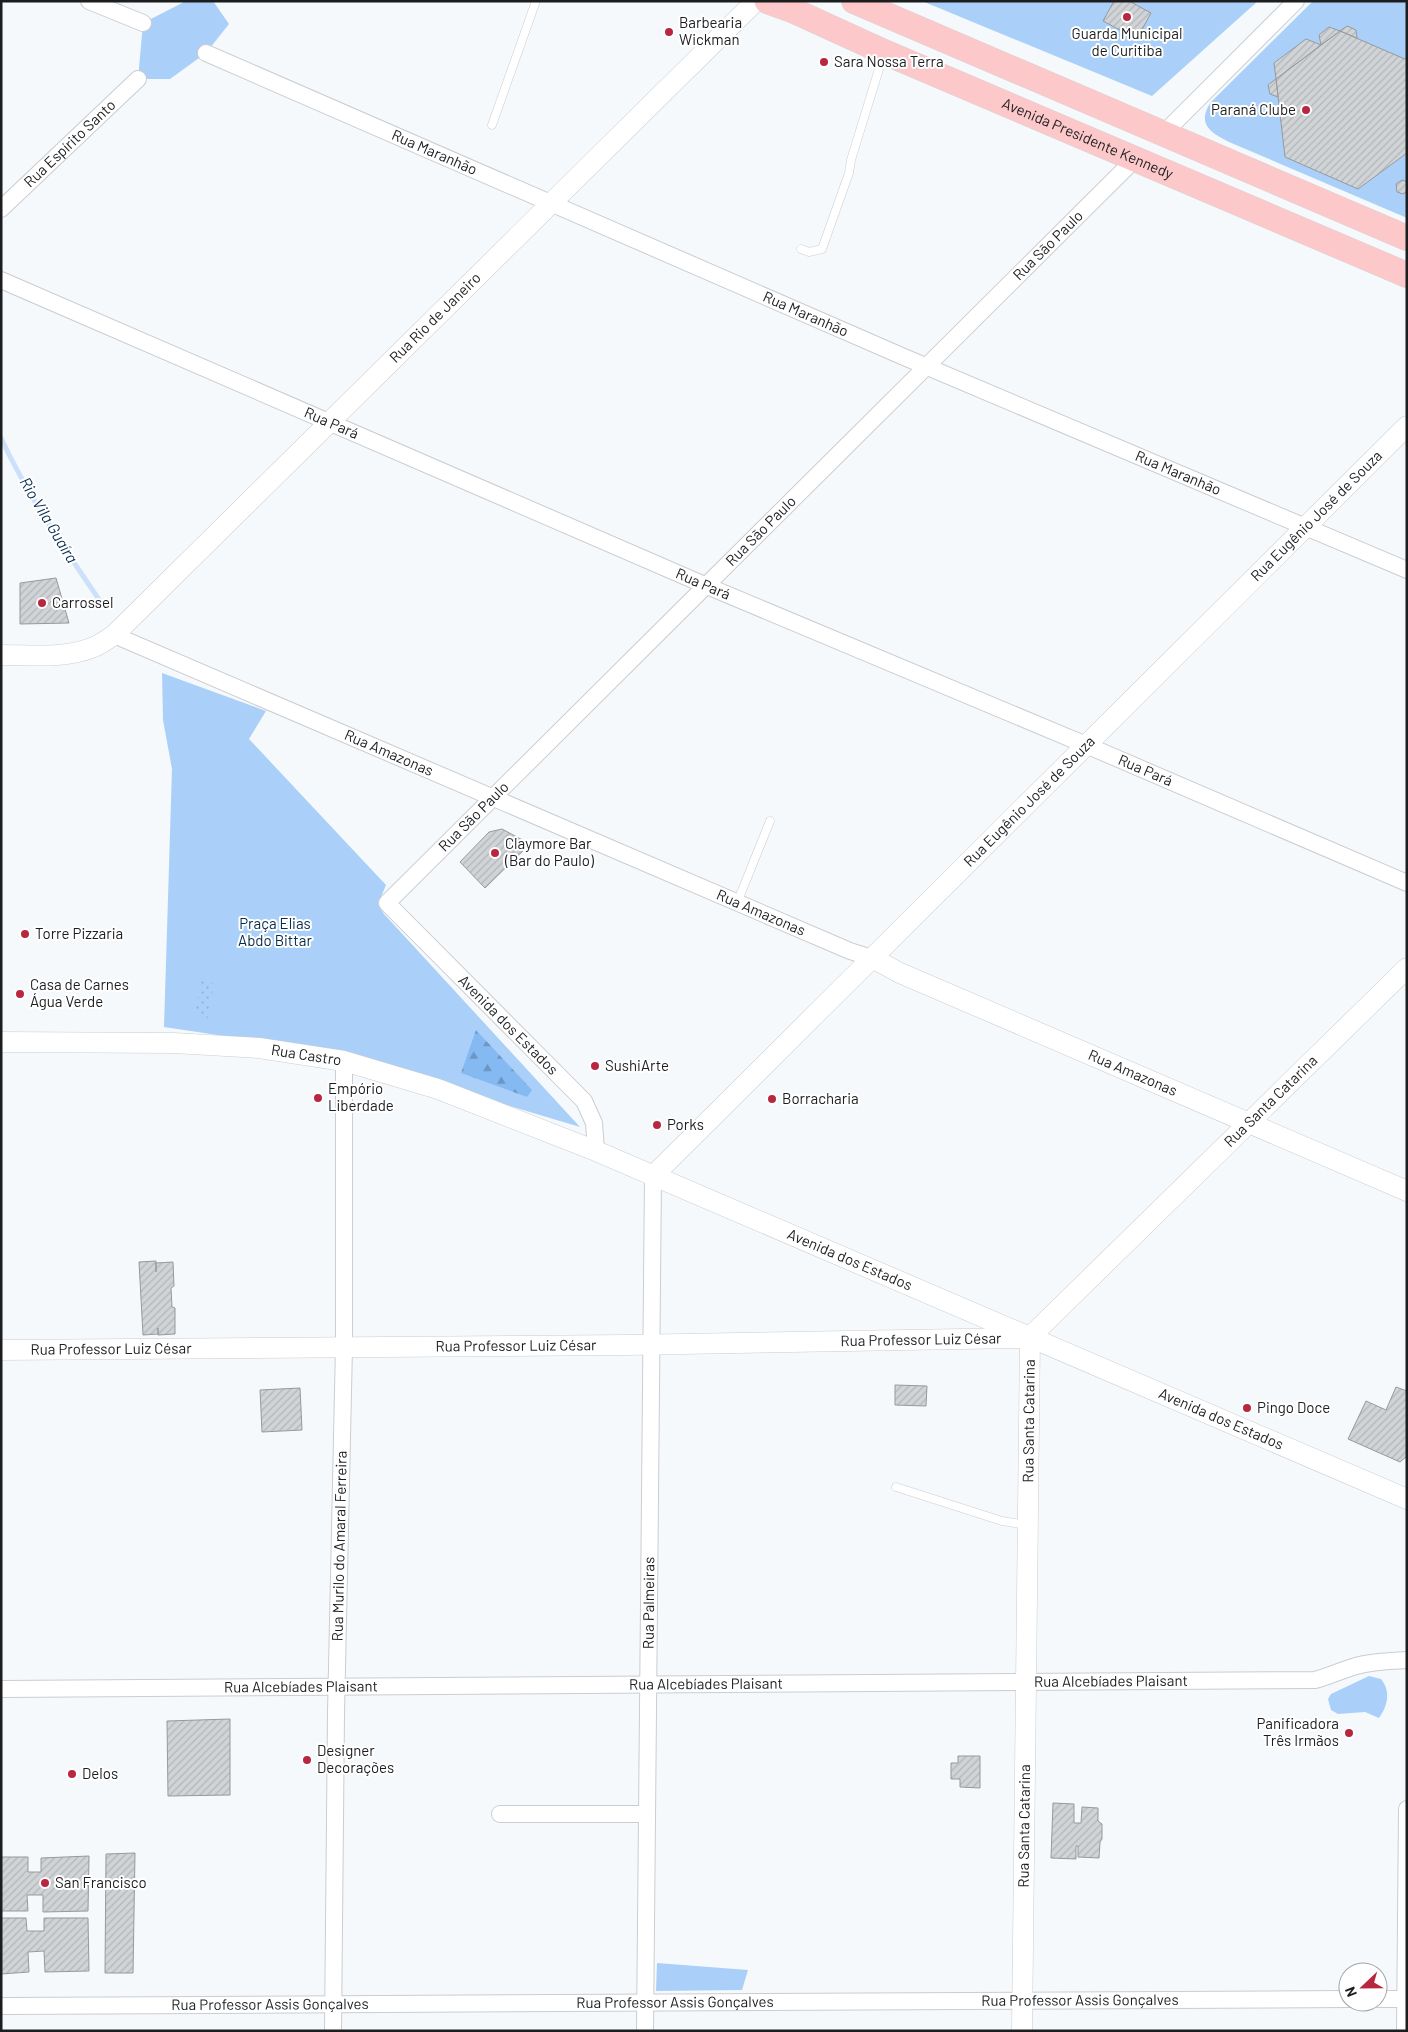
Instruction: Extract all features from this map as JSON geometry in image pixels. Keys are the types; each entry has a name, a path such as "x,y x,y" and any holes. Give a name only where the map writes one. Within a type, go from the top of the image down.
{"main road":[{"name":"Avenida Presidente Kennedy","path":"767,1 792,10 884,52 1407,275"},
{"path":"854,1 1407,238"}],"street":[{"path":"89,1 143,23"},
{"name":"Rua Rio de Janeiro","path":"1,655 54,656 72,653 94,647 114,635 756,1"},
{"path":"1163,134 1296,1"},
{"name":"Rua Maranhão","path":"206,52 928,367 1407,570"},
{"name":"Rua Espírito Santo","path":"1,209 138,78"},
{"name":"Rua São Paulo","path":"387,903 1135,160"},
{"name":"Rua Pará","path":"1,280 331,421 707,586 1086,745 1407,883"},
{"name":"Rua Eugênio José de Souza","path":"653,1176 1407,426"},
{"name":"Rua Amazonas","path":"114,635 737,903 850,951 872,958 900,973 1407,1191"},
{"name":"Avenida dos Estados","path":"387,903 584,1101 594,1123 596,1151 1407,1499"},
{"name":"Rua Santa Catarina","path":"1022,2031 1030,1337 1250,1124 1407,968"},
{"name":"Rua Castro","path":"1,1042 217,1044 259,1048 344,1061 438,1089 596,1151"},
{"name":"Rua Murilo do Amaral Ferreira","path":"333,2031 337,1687 344,1346 344,1061"},
{"name":"Rua Palmeiras","path":"645,2031 653,1176"},
{"name":"Rua Professor Luiz César","path":"1,1350 652,1344 1030,1337"},
{"name":"Rua Alcebíades Plaisant","path":"1,1689 1315,1680 1355,1666 1407,1660"},
{"path":"1405,2031 1407,1809"},
{"path":"500,1814 647,1814"},
{"name":"Rua Professor Assis Gonçalves","path":"1,2006 1338,1999"},
{"path":"1388,1999 1406,1999"}],"lane":[{"path":"492,125 536,1"},
{"path":"801,249 809,252 822,249 849,173 851,160 884,52"},
{"path":"737,903 770,821"},
{"path":"896,1487 1002,1521 1027,1525"}],"green space":[{"path":"186,1 213,1 229,24 206,53 170,79 138,79 143,23"},
{"path":"922,1 1258,1 1152,96"},
{"name":"Paraná Clube","path":"1313,1 1407,1 1407,218 1229,142 1211,131 1205,122 1205,116 1211,102"},
{"name":"Praça Elias Abdo Bittar","path":"162,673 266,711 249,739 386,885 378,904 384,914 580,1127 325,1051 164,1027 172,769 163,720"},
{"path":"201,981 214,983 208,1018 195,1015"},
{"path":"476,1030 532,1090 527,1097 461,1073"},
{"path":"1369,1676 1381,1679 1386,1688 1385,1709 1379,1718 1365,1712 1338,1714 1331,1710 1328,1699 1331,1694"},
{"path":"657,1963 748,1970 742,1990 656,1991"}],"building":[{"name":"Guarda Municipal de Curitiba","path":"1114,1 1129,1 1151,13 1137,39 1103,21"},
{"path":"1347,26 1356,30 1357,38 1340,31"},
{"path":"1329,27 1340,31 1321,45 1319,35"},
{"path":"1340,31 1407,60 1407,153 1358,189 1285,157 1276,79"},
{"path":"1306,39 1321,45 1276,79 1274,63"},
{"path":"1276,79 1278,97 1270,94 1268,85"},
{"path":"1402,180 1407,182 1407,192 1403,194 1397,192 1396,184"},
{"name":"Carrossel","path":"56,578 69,623 20,624 20,583"},
{"name":"Claymore Bar (Bar do Paulo)","path":"502,829 530,844 485,888 460,862 489,832"},
{"path":"156,1261 156,1263 173,1262 174,1286 171,1288 172,1307 175,1308 175,1334 143,1335 139,1262"},
{"path":"895,1385 927,1386 926,1406 895,1405"},
{"path":"1396,1387 1407,1391 1407,1456 1400,1462 1348,1439 1366,1401 1386,1410"},
{"path":"300,1388 302,1430 262,1432 260,1390"},
{"path":"230,1719 230,1795 168,1796 167,1721"},
{"path":"958,1756 980,1756 980,1788 960,1787 960,1779 951,1779 951,1763 958,1763"},
{"path":"1053,1803 1074,1804 1074,1823 1081,1823 1082,1807 1098,1808 1098,1821 1102,1824 1099,1858 1078,1857 1078,1846 1076,1846 1076,1859 1051,1858"},
{"path":"135,1853 133,1973 105,1973 106,1854"},
{"name":"San Francisco","path":"89,1856 88,1911 43,1912 43,1895 27,1895 28,1911 1,1911 1,1857 28,1857 28,1872 41,1872 41,1858"},
{"name":"San Francisco","path":"1,1918 26,1918 27,1931 44,1931 44,1918 88,1918 89,1971 45,1972 44,1951 28,1952 29,1972 1,1974"}],"waterway":[{"name":"Rio Vila Guaíra","path":"1,438 35,501 100,601"}],"place":[{"name":"Guarda Municipal de Curitiba","path":"1127,17"},
{"name":"Barbearia Wickman","path":"669,32"},
{"name":"Sara Nossa Terra","path":"824,62"},
{"name":"Paraná Clube","path":"1306,110"},
{"name":"Carrossel","path":"42,603"},
{"name":"Claymore Bar (Bar do Paulo)","path":"495,853"},
{"name":"Torre Pizzaria","path":"25,934"},
{"name":"Casa de Carnes Água Verde","path":"20,994"},
{"name":"SushiArte","path":"595,1066"},
{"name":"Empório Liberdade","path":"318,1098"},
{"name":"Borracharia","path":"772,1099"},
{"name":"Porks","path":"657,1125"},
{"name":"Pingo Doce","path":"1247,1408"},
{"name":"Panificadora Três Irmãos","path":"1349,1733"},
{"name":"Designer Decorações","path":"307,1760"},
{"name":"Delos","path":"72,1774"},
{"name":"San Francisco","path":"45,1883"}]}
